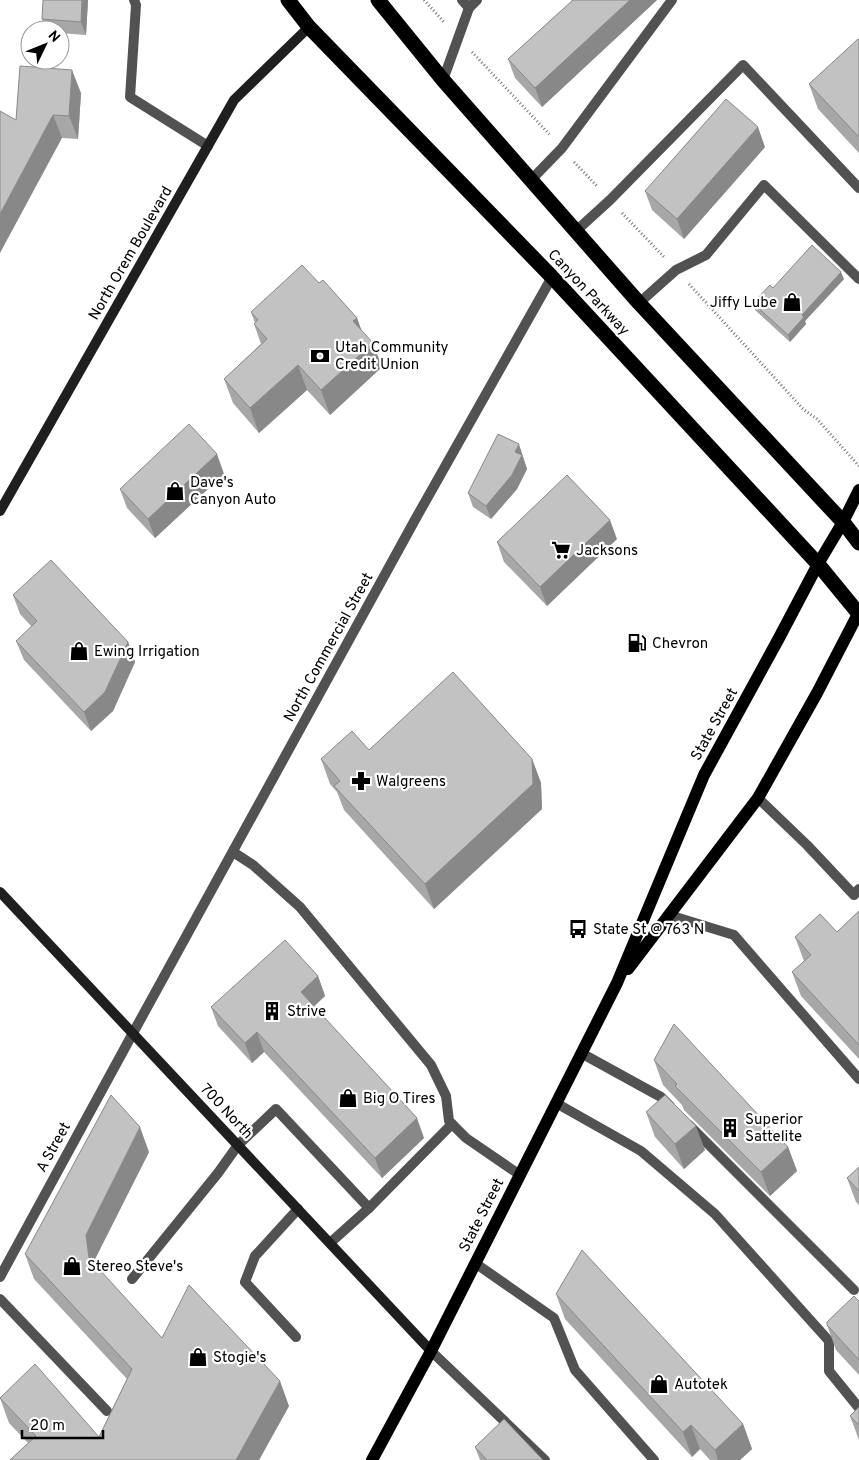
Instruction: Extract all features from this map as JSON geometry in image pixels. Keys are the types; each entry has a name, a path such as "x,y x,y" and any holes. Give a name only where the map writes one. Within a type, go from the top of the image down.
{"highway":[{"name":"Canyon Parkway","path":"288,0 310,27 552,277 818,564 859,613"},
{"name":"Canyon Parkway","path":"378,0 443,80 639,303 843,522 859,543"}],"main road":[{"name":"State Street","path":"372,1460 430,1351 617,982 704,775 859,490"},
{"name":"State Street","path":"617,982 758,798 859,613"}],"street":[{"path":"134,0 136,5 130,97 208,146"},
{"path":"443,80 466,4 477,0"},
{"path":"531,180 562,148 672,0"},
{"name":"North Orem Boulevard","path":"0,511 234,100 310,27"},
{"path":"576,231 610,200 743,65 859,188"},
{"path":"639,303 676,270 706,255 764,185 859,279"},
{"name":"North Commercial Street","path":"133,1033 412,526 552,277"},
{"path":"758,798 807,845 854,895 859,890"},
{"path":"232,852 253,865 300,908 430,1065 446,1096 449,1121 466,1138 520,1175"},
{"name":"700 North","path":"0,892 430,1351"},
{"path":"669,915 734,935 859,1079"},
{"name":"A Street","path":"0,1276 133,1033"},
{"path":"581,1053 661,1097 854,1290"},
{"path":"556,1103 640,1151 715,1214 830,1342 830,1371 859,1408"},
{"path":"132,1278 218,1173 238,1145 276,1108 369,1208"},
{"path":"330,1243 369,1208 452,1124"},
{"path":"296,1338 245,1282 255,1256 298,1209"},
{"path":"475,1263 554,1318 575,1370 654,1460"},
{"path":"0,1299 107,1411"},
{"path":"430,1351 544,1460"}],"path":[{"path":"817,419 859,466"}],"building":[{"path":"43,0 82,0 81,22 42,19"},
{"path":"573,0 630,0 535,88 508,59"},
{"path":"859,40 859,137 809,84"},
{"path":"20,66 20,70 72,70 69,116 53,115 0,214 0,111 16,120"},
{"path":"726,99 758,127 677,219 645,191"},
{"name":"Jiffy Lube","path":"812,245 841,272 802,315 804,317 788,335 753,303 770,285 773,288"},
{"name":"Utah Community Credit Union","path":"302,265 319,283 323,280 357,318 353,321 373,343 321,390 298,365 250,408 224,379 267,339 254,324 258,320 251,312"},
{"path":"189,424 217,454 148,519 120,489"},
{"path":"498,434 519,444 515,452 522,455 512,475 486,506 468,493"},
{"name":"Jacksons","path":"567,475 610,520 540,587 497,542"},
{"name":"Ewing Irrigation","path":"51,560 128,642 105,692 84,712 16,641 37,621 13,595"},
{"name":"Walgreens","path":"453,672 532,759 533,784 425,884 334,786 340,781 321,759 352,731 369,750"},
{"path":"859,911 859,1045 792,972 811,955 795,937 820,914 837,932"},
{"path":"285,940 318,976 301,992 417,1118 375,1158 257,1032 245,1043 211,1007"},
{"name":"Superior Sattelite","path":"674,1024 788,1147 761,1172 675,1086 677,1084 654,1060"},
{"path":"111,1095 140,1127 86,1235 89,1258 162,1338 189,1285 280,1381 236,1460 10,1460 36,1436 0,1398 35,1364 99,1437 132,1369 25,1254"},
{"path":"665,1095 696,1126 675,1144 646,1112"},
{"path":"859,1167 859,1191 847,1178"},
{"name":"Autotek","path":"582,1250 743,1424 715,1450 691,1425 683,1432 556,1294"},
{"path":"854,1296 859,1301 859,1360 827,1325 827,1322"},
{"path":"859,1407 859,1425 850,1416"},
{"path":"504,1419 543,1460 487,1460 475,1447"}],"place":[{"name":"Jiffy Lube","path":"792,302"},
{"name":"Utah Community Credit Union","path":"320,356"},
{"name":"Dave's Canyon Auto","path":"175,491"},
{"name":"Jacksons","path":"561,550"},
{"name":"Chevron","path":"637,643"},
{"name":"Ewing Irrigation","path":"79,651"},
{"name":"Walgreens","path":"361,781"},
{"name":"State St @ 763 N","path":"578,929"},
{"name":"Strive","path":"272,1011"},
{"name":"Big O Tires","path":"348,1098"},
{"name":"Superior Sattelite","path":"730,1128"},
{"name":"Stereo Steve's","path":"72,1266"},
{"name":"Stogie's","path":"198,1357"},
{"name":"Autotek","path":"659,1384"}]}
